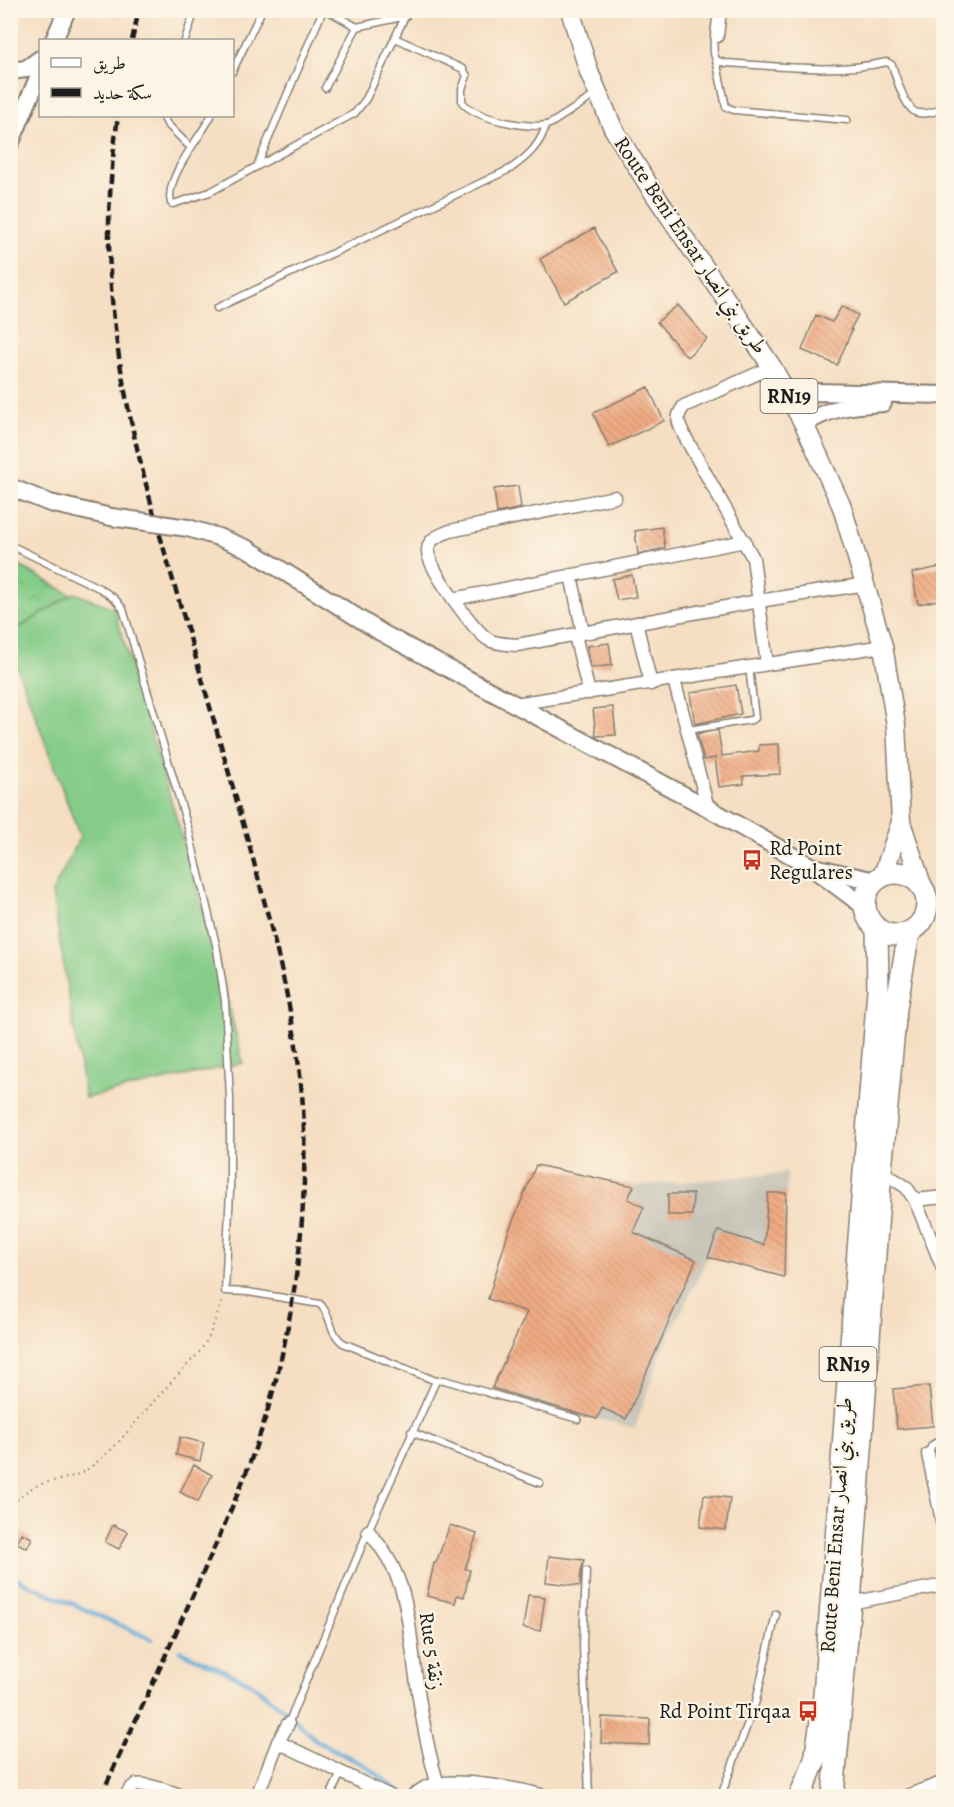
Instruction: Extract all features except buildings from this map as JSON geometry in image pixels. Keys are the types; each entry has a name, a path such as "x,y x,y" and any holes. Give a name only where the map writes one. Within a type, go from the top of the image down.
{"highway":[{"path":"879,878 894,873 906,874 923,888"},
{"name":"RN19","path":"877,928 868,919 865,897 879,878"},
{"name":"RN19","path":"909,932 917,926 927,908 923,888"},
{"path":"877,928 887,933 909,932"},
{"name":"Route Beni Ensar طريق بني انصار","path":"800,1797 815,1760 823,1708 877,1001 879,966 877,928"},
{"name":"Route Beni Ensar طريق بني انصار","path":"833,1797 850,1603 881,1171 896,1008 909,932"}],"main road":[{"name":"Route Beni Ensar طريق بني انصار","path":"570,10 589,72 614,128 649,186 772,367 804,424 842,507 884,646 896,725 901,822 923,888"},
{"path":"55,38 65,11"},
{"path":"12,72 26,69 39,60"},
{"path":"10,144 39,77 12,72"},
{"path":"792,402 804,395 817,392 843,399 944,405"},
{"path":"804,424 843,399 944,394"},
{"path":"10,487 50,503 111,517 188,528 248,549 382,633 708,808 810,866 865,907"},
{"name":"Route Beni Ensar طريق بني انصار","path":"879,878 901,822"},
{"path":"810,866 879,878"}],"street":[{"path":"717,36 720,10"},
{"path":"767,664 753,558 684,435 678,423 678,413 684,406 772,367"},
{"path":"615,497 450,531 436,537 430,544 428,551 432,566 453,599 477,630 491,641 517,645 866,584"},
{"path":"453,599 745,541"},
{"path":"571,575 589,693"},
{"path":"636,623 651,684"},
{"path":"515,704 651,684 748,665 884,646"},
{"path":"674,680 708,808"},
{"path":"881,1171 896,1180 915,1200 944,1271"},
{"path":"915,1200 944,1197"},
{"path":"928,1454 944,1530"},
{"name":"Rue 5 زنقة","path":"368,1531 392,1562 402,1586 435,1789"},
{"path":"850,1603 944,1585"},
{"path":"257,1797 278,1742 288,1724"},
{"path":"278,1742 390,1797"},
{"path":"907,1797 944,1782"},
{"path":"126,1797 136,1785 185,1797"},
{"path":"412,1797 435,1789 490,1786 545,1797"}],"lane":[{"path":"185,39 195,10"},
{"path":"234,68 262,10"},
{"path":"257,166 325,10 357,27 407,13"},
{"path":"211,117 191,148 171,189 170,200 173,204 210,192 355,113 366,99 407,13"},
{"path":"325,88 357,27"},
{"path":"717,36 713,52 726,107 734,110 847,120"},
{"path":"395,38 463,69 467,76 461,96 464,105 501,121 546,125 598,93"},
{"path":"716,60 725,63 820,68 868,66 887,62 892,65 907,102 915,112 923,113 944,109"},
{"path":"164,117 167,124 191,148"},
{"path":"218,308 510,169 531,154 542,138 546,125"},
{"path":"10,545 101,590 115,599 123,609 178,790 218,949 225,1001 230,1098 230,1191 225,1291 258,1293 320,1304 328,1315 337,1339 343,1343 435,1382 444,1380 578,1419"},
{"path":"688,730 755,718 748,665"},
{"path":"288,1724 368,1531 435,1382"},
{"path":"411,1432 540,1483"},
{"path":"928,1454 932,1445 944,1438"},
{"path":"586,1571 583,1644 590,1797"},
{"path":"721,1797 756,1701 776,1614"},
{"path":"330,1797 342,1772"}],"path":[{"path":"10,1510 23,1494 36,1484 75,1475 88,1469 118,1443 198,1354 208,1339 225,1291"}],"shaded area":[{"path":"536,1165 634,1186 787,1173 784,1277 708,1257 661,1352 635,1428 490,1393 522,1323 530,1313 488,1299 508,1233"}],"green space":[{"path":"11,561 72,595 11,633"},
{"path":"74,593 114,608 210,932 243,1063 85,1098 52,893 80,837 11,650 11,633"}],"waterway":[{"path":"10,1576 151,1639"},
{"path":"180,1651 249,1682 286,1711 317,1741 366,1766 405,1796"}],"railway":[{"path":"132,39 139,10"},
{"path":"101,1796 222,1531 265,1419 292,1304 298,1265 304,1186 303,1107 300,1075 277,951 245,830 159,532 133,433 123,382 115,332 109,229 118,117"}],"place":[{"name":"Rd Point Regulares","path":"752,860"},
{"name":"Rd Point Tirqaa","path":"808,1711"}]}
